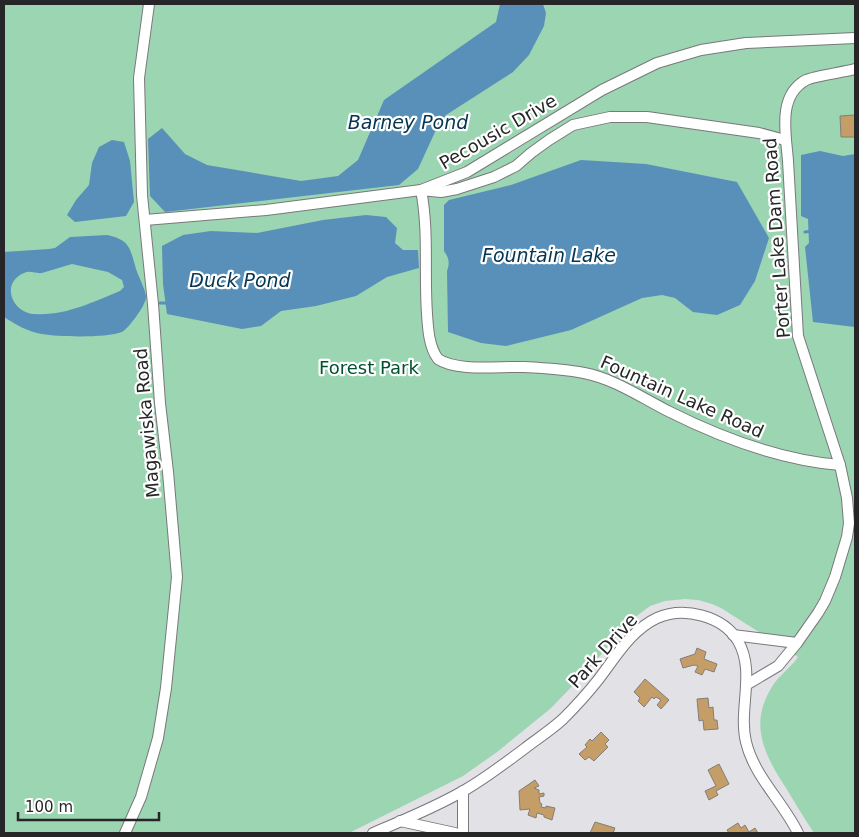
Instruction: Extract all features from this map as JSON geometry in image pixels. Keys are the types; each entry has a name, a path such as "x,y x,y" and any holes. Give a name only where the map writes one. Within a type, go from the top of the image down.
{"street":[{"name":"Magawiska Road","path":"125,833 144,789 158,738 166,688 178,577 160,403 142,196 139,78 150,4"},
{"name":"Pecousic Drive","path":"145,220 266,210 421,190 467,172 602,90 658,63 701,50 731,45 855,38"},
{"name":"Porter Lake Dam Road","path":"746,685 778,666 797,643 825,601 847,537 848,511 840,465 798,336 788,161 785,140 787,102 794,91 806,80 855,70"},
{"path":"421,190 440,192 458,189 494,178 516,166 549,140 573,125 610,117 654,118 759,133 785,140"},
{"name":"Fountain Lake Road","path":"421,190 424,206 428,322 430,339 438,359 448,364 465,367 542,368 593,375 612,382 681,418 755,448 803,461 840,465"},
{"name":"Park Drive","path":"373,833 463,791 498,768 560,721 597,682 632,636 652,620 675,613 701,615 722,625 733,635"},
{"path":"733,635 797,643"},
{"path":"733,635 741,648 744,664 746,685 744,721 748,748 766,784 798,833"},
{"path":"463,791 464,833"},
{"path":"400,821 455,833"}],"green space":[{"name":"Forest Park","path":"4,4 855,4 855,833 814,833 778,775 766,751 760,726 765,699 776,681 798,657 721,608 698,600 685,599 665,601 650,606 630,621 586,672 550,709 497,752 463,776 349,833 4,833"}],"water":[{"name":"Barney Pond","path":"500,4 543,4 546,13 544,26 529,55 513,72 446,115 435,132 418,169 399,185 165,212 150,196 148,139 162,128 185,154 207,165 301,181 338,176 358,160 384,100 496,22"},
{"path":"112,140 124,142 130,161 134,202 126,216 75,222 67,215 76,200 89,185 92,163 99,147"},
{"path":"820,151 843,156 855,154 855,327 813,322 805,247 809,243 808,219 801,216 801,155"},
{"name":"Fountain Lake","path":"581,160 646,164 737,182 769,238 755,281 740,305 717,315 693,312 675,298 662,295 642,298 571,330 506,346 481,343 448,332 447,271 449,263 444,251 444,205 449,200 511,185"},
{"name":"Duck Pond","path":"366,215 386,217 397,228 395,243 403,250 418,250 419,268 387,277 356,296 316,306 281,311 261,326 242,329 167,314 163,284 162,246 183,235 211,231 257,233 323,220"},
{"path":"107,235 120,239 128,246 146,298 143,306 129,326 122,332 94,336 50,335 27,330 4,317 4,252 55,248 70,237","holes":["72,264 108,272 122,280 124,287 120,291 68,311 35,314 20,309 12,297 12,283 26,272 42,273"]}],"building":[{"path":"855,115 855,137 841,137 840,116"},
{"path":"697,648 706,652 704,659 717,664 714,672 705,669 702,675 695,672 698,666 694,665 683,668 680,659 695,654"},
{"path":"645,679 669,700 661,709 657,705 661,700 656,697 654,699 652,697 644,707 638,701 640,698 634,692"},
{"path":"708,698 709,708 713,707 714,720 717,720 718,729 704,730 703,720 699,721 697,699"},
{"path":"601,732 609,740 605,744 608,747 594,761 589,757 585,760 579,754 587,747 585,745 590,739 592,741"},
{"path":"719,764 729,784 716,791 718,795 709,800 705,791 716,786 708,770"},
{"path":"535,780 539,786 534,788 539,790 539,794 544,793 544,796 539,797 542,804 541,807 555,808 552,820 537,813 536,818 528,815 530,809 520,810 519,791"},
{"path":"595,822 615,828 613,833 590,833"},
{"path":"738,823 741,828 745,825 749,832 755,828 758,833 729,833 727,830"}],"waterway":[{"path":"805,232 812,231"},
{"path":"160,303 168,303"}]}
